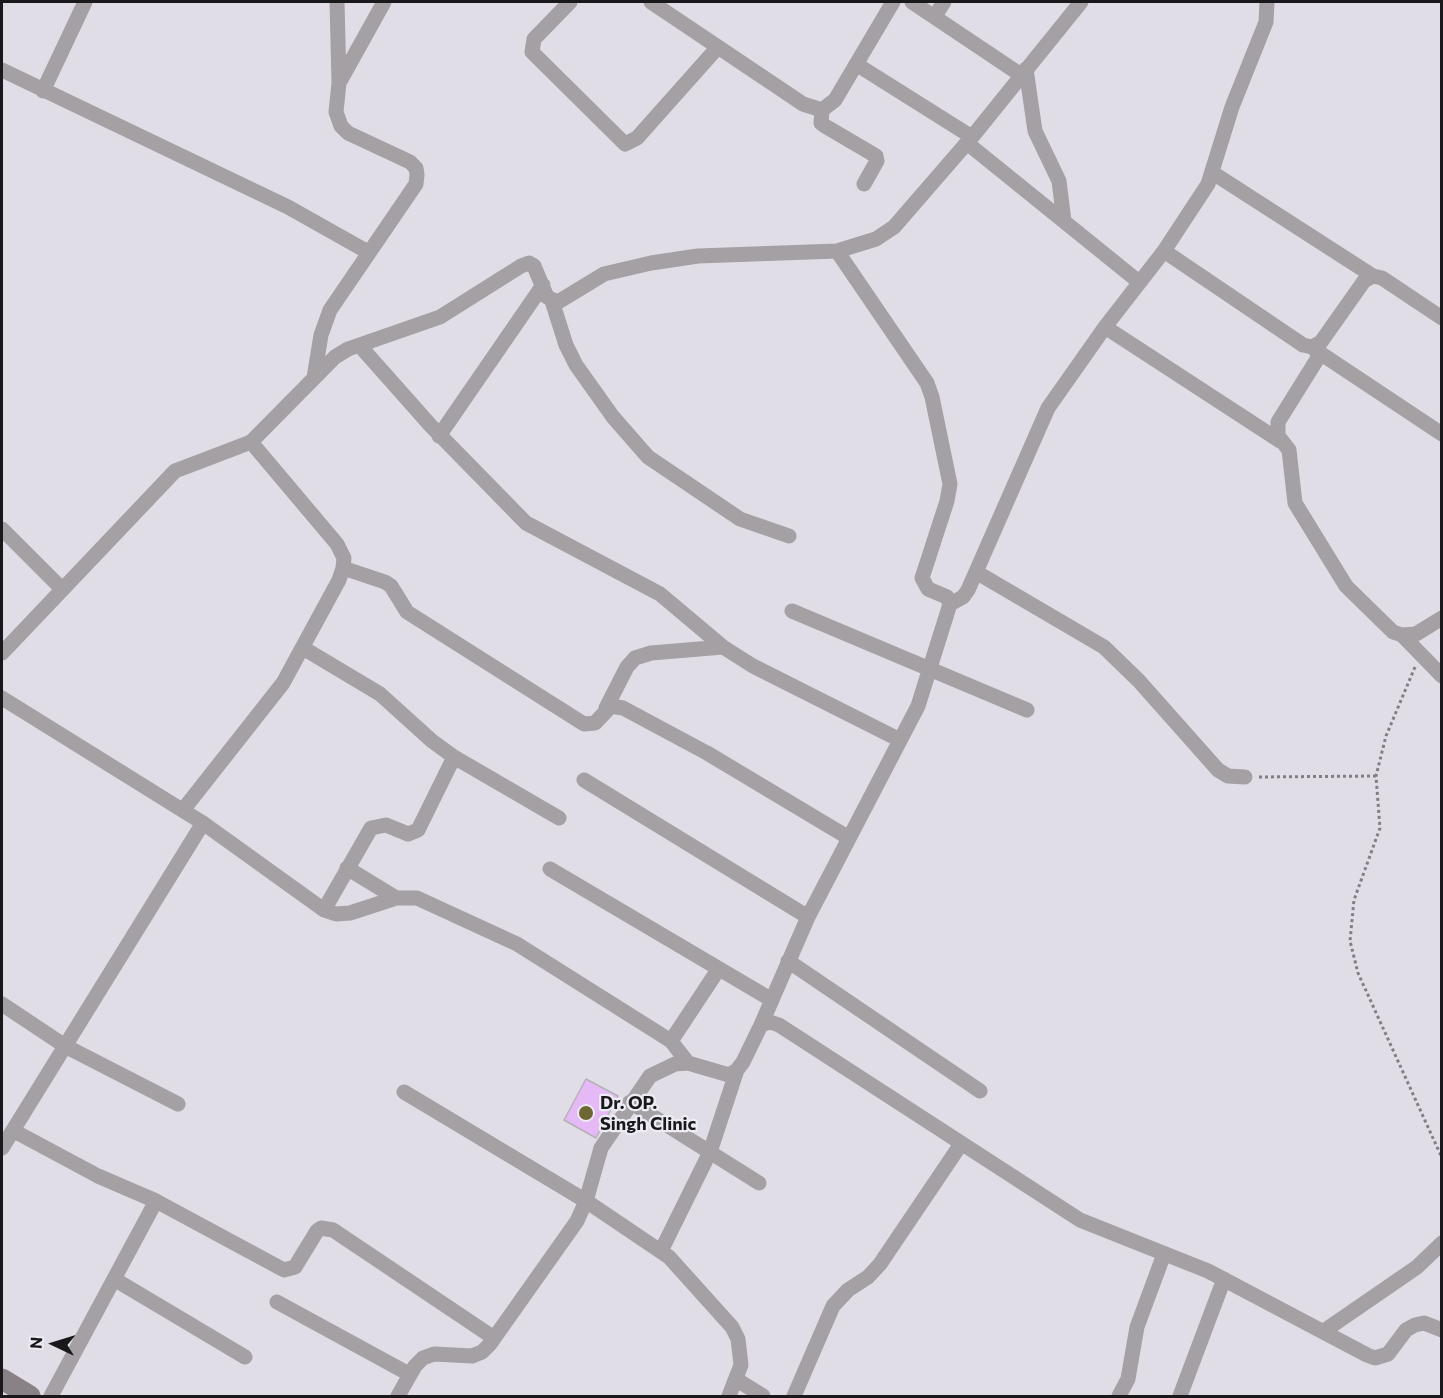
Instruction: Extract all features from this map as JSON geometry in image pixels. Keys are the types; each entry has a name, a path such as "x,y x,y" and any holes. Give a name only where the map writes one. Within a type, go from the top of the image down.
{"street":[{"path":"43,91 85,2"},
{"path":"314,378 324,323 368,252 416,184 417,176 416,168 410,162 348,133 341,126 336,112 339,83 337,2"},
{"path":"339,83 384,2"},
{"path":"570,2 534,39 532,52 620,142 625,144 637,138 718,46"},
{"path":"651,2 803,104 822,110"},
{"path":"864,184 877,161 876,156 821,123 822,110 835,100 893,2"},
{"path":"912,2 1023,72 1036,138 1057,174 1064,221"},
{"path":"935,16 944,2"},
{"path":"552,301 564,301 604,274 670,259 837,251 876,238 894,227 970,140 1082,2"},
{"path":"950,604 963,597 976,572 1041,422 1105,327 1164,251 1202,195 1213,173 1232,107 1266,22 1267,2"},
{"path":"856,64 970,140 1139,282"},
{"path":"2,70 288,207 368,252"},
{"path":"1213,173 1442,318"},
{"path":"661,1251 710,1152 737,1070 761,1026 808,917 918,706 932,668 950,604 947,597 928,589 922,578 947,501 950,484 932,397 927,383 837,251"},
{"path":"1164,251 1303,345 1316,350 1442,434"},
{"path":"2,652 175,471 251,442 334,357 440,317 529,263 534,266 547,297 552,301 566,345 579,371 613,417 648,457 740,519 789,536"},
{"path":"1280,441 1277,429 1280,416 1316,350 1364,281 1373,276"},
{"path":"439,436 543,285"},
{"path":"1105,327 1280,441 1289,450 1291,487 1299,511 1350,591 1386,627 1402,635 1442,676"},
{"path":"360,346 439,436 526,523 660,594 723,646 753,666 900,740"},
{"path":"183,810 273,697 303,648 344,568 344,558 337,544 251,442"},
{"path":"2,529 62,589"},
{"path":"344,568 385,582 391,586 407,612 578,721 590,725 595,723 606,708 627,667 635,658 651,653 723,646"},
{"path":"976,572 1104,646 1151,694 1218,770 1228,776 1245,777"},
{"path":"792,611 932,668 1027,710"},
{"path":"1402,635 1416,634 1442,618"},
{"path":"303,648 380,694 432,741 454,757 559,818"},
{"path":"2,698 203,823 324,910 336,914 350,913 396,898 417,898 517,944 671,1041 688,1063"},
{"path":"606,708 617,706 707,753 849,838"},
{"path":"324,910 371,828 386,825 408,834 418,830 454,757"},
{"path":"584,780 808,917"},
{"path":"203,823 6,1139 156,1201 284,1270 295,1267 317,1231 321,1228 333,1230 494,1338"},
{"path":"347,868 396,898"},
{"path":"549,869 772,1000"},
{"path":"788,961 980,1091"},
{"path":"671,1041 718,970"},
{"path":"2,1004 65,1046 177,1104"},
{"path":"761,1026 770,1022 778,1025 1080,1220 1224,1279 1376,1358 1389,1354 1406,1330 1415,1325 1424,1323 1442,1330"},
{"path":"398,1396 409,1374 423,1358 434,1354 472,1356 482,1352 494,1338 577,1221 586,1201 601,1148 630,1102 650,1076 675,1064 688,1063 720,1074 729,1075 737,1070"},
{"path":"404,1092 586,1201 661,1251 732,1327 741,1351 737,1380 729,1396"},
{"path":"630,1102 759,1183"},
{"path":"794,1396 802,1383 819,1335 833,1306 848,1290 868,1277 880,1264 962,1144"},
{"path":"51,1396 156,1201"},
{"path":"1324,1332 1417,1267 1442,1243"},
{"path":"1119,1396 1128,1379 1137,1327 1164,1254"},
{"path":"114,1279 244,1357"},
{"path":"1180,1396 1224,1279"},
{"path":"277,1302 409,1374"},
{"path":"2,1379 30,1396"},
{"path":"737,1380 763,1396"}],"path":[{"path":"1420,655 1386,736 1376,776 1380,828 1354,900 1350,941 1358,973 1442,1158"},
{"path":"1245,777 1376,776"}],"building":[{"path":"586,1079 618,1096 596,1138 564,1120"}],"place":[{"name":"Dr. OP. Singh Clinic","path":"586,1113"}]}
